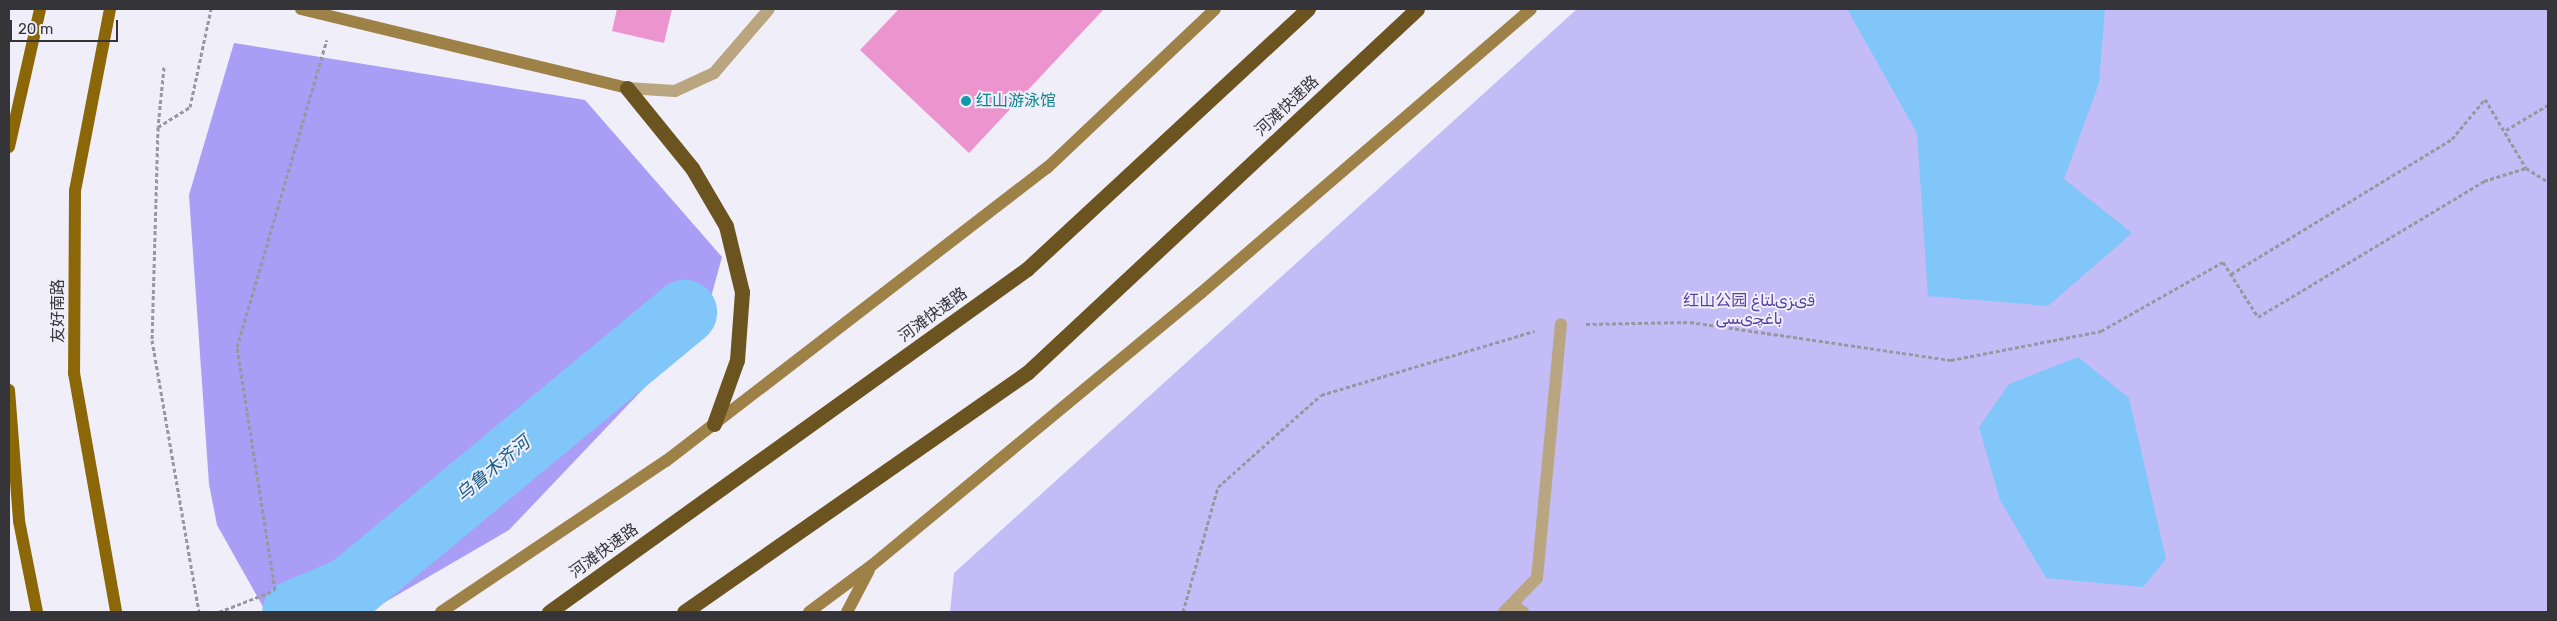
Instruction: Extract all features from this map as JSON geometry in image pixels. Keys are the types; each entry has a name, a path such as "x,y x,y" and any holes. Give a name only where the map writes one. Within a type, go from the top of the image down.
{"highway":[{"name":"河滩快速路","path":"549,612 1027,269 1308,9"},
{"name":"河滩快速路","path":"684,612 1028,372 1417,9"},
{"path":"627,88 692,168 726,226 742,292 737,360 714,424"}],"main road":[{"path":"9,147 40,9"},
{"name":"友好南路","path":"110,9 75,191 74,373 116,612"},
{"path":"9,390 19,521 37,612"}],"street":[{"path":"301,9 627,88 675,91 714,73 768,9"},
{"path":"441,612 714,424 1048,168 1215,9"},
{"path":"809,612 871,566 1201,293 1531,9"},
{"path":"1523,612 1508,608 1537,578 1561,324"},
{"path":"847,612 871,566"}],"path":[{"path":"158,127 190,107 211,9"},
{"path":"219,612 275,590 237,347 334,17"},
{"path":"164,67 158,127 152,340 199,612"},
{"path":"2231,274 2452,138 2485,99 2506,130 2526,168 2548,182"},
{"path":"2506,130 2548,105"},
{"path":"1183,612 1218,487 1321,395 1561,324 1690,322 1951,360 2101,331 2223,262 2258,317 2484,181 2526,168"}],"green space":[{"name":"红山公园 قىزىلتاغ باغچىسى","path":"1577,9 2548,9 2548,612 950,612 954,573"}],"shaded area":[{"path":"234,43 585,100 722,257 703,326 509,530 368,612 266,612 217,525 209,484 189,195"}],"water":[{"path":"1847,9 2105,9 2099,83 2064,179 2132,233 2048,306 1928,296 1917,133"},
{"path":"2078,357 2129,398 2166,559 2143,587 2046,578 2000,500 1979,427 2009,384"}],"building":[{"path":"617,9 672,9 664,43 612,31"},
{"name":"红山游泳馆","path":"899,9 1104,9 969,153 860,50"}],"waterway":[{"name":"乌鲁木齐河","path":"294,612 349,589 684,312"}],"place":[{"name":"红山游泳馆","path":"966,101"}]}
